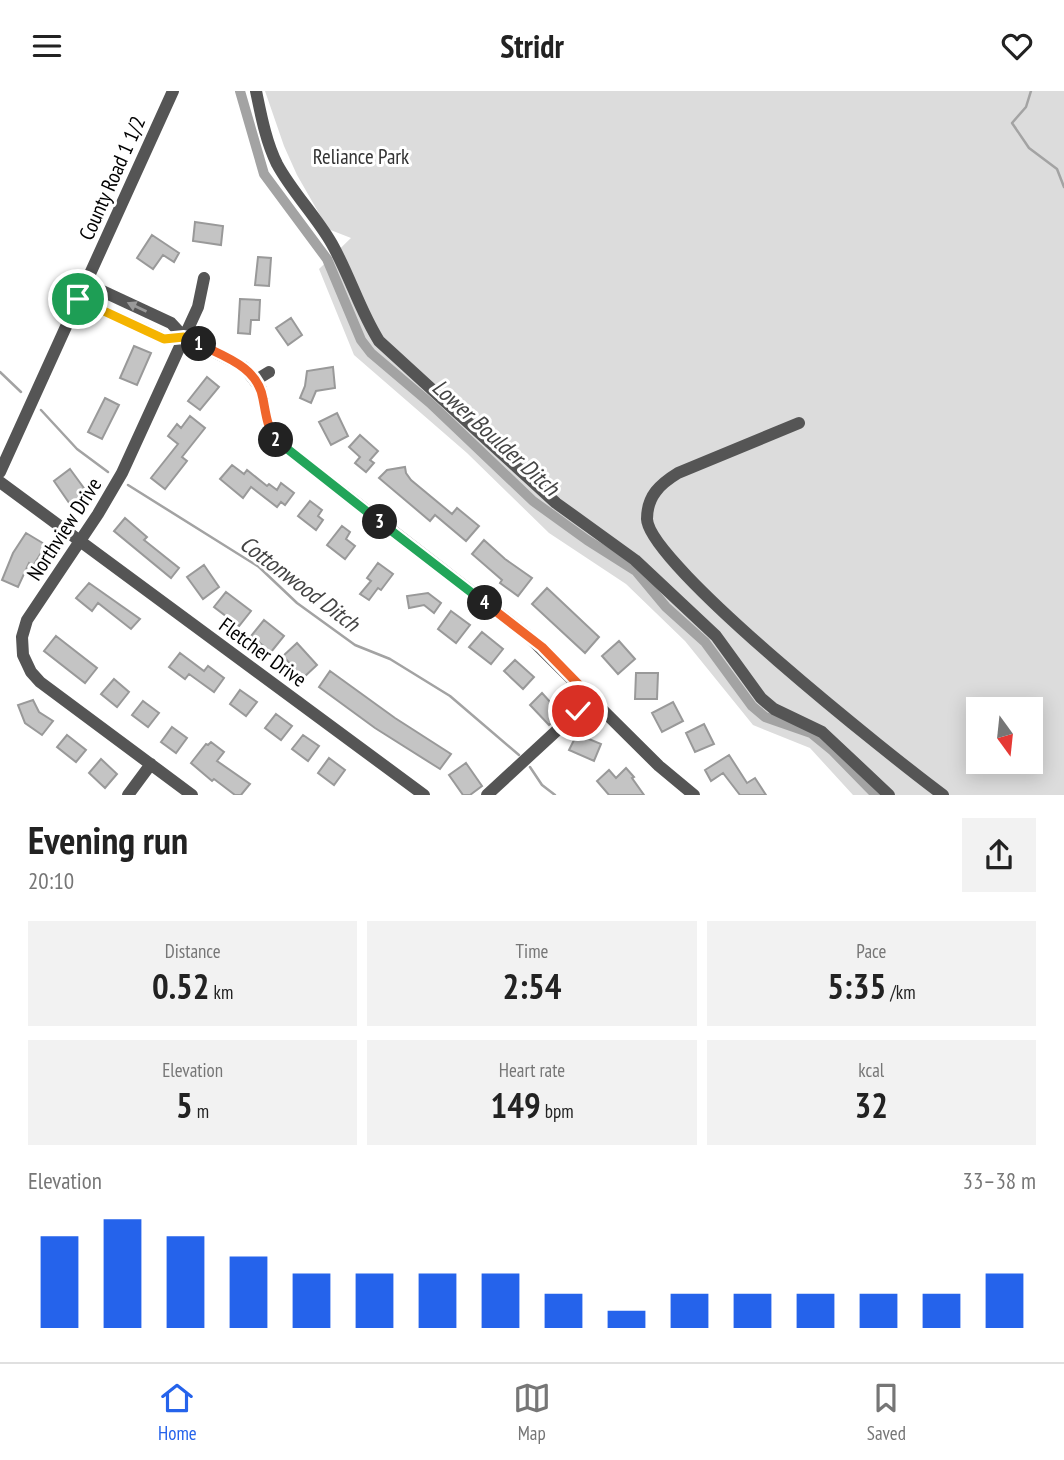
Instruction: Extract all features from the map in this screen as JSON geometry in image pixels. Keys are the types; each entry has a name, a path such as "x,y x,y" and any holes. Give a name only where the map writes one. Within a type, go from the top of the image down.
{"street":[{"name":"County Road 1 1/2","path":"0,472 173,91"},
{"path":"256,91 278,166 342,261 367,323 379,341 556,503 635,560 716,636 761,698 774,709 822,732 888,795"},
{"name":"Northview Drive","path":"192,795 40,682 31,672 23,655 22,637 27,619 122,473 198,307 204,278"},
{"path":"85,283 171,323 184,337 240,364 256,380 263,395 268,425 277,441 526,634 659,765 694,795"},
{"path":"78,299 164,339 184,337"},
{"path":"256,380 269,372"},
{"path":"799,423 660,483 651,498 647,521 658,545 793,675 943,795"},
{"name":"Fletcher Drive","path":"0,482 424,795"},
{"path":"488,795 592,698"},
{"path":"128,795 150,764"}],"green space":[{"name":"Reliance Park","path":"265,91 1064,91 1064,795 853,795 810,748 753,725 685,641 626,584 549,533 467,453 354,355 319,269 351,238 328,229 297,175"}],"building":[{"path":"195,222 223,226 221,245 193,241"},
{"path":"152,235 179,253 174,262 163,255 153,269 137,258"},
{"path":"258,257 271,258 269,286 255,285"},
{"path":"240,299 260,300 259,320 251,320 250,334 238,333"},
{"path":"291,318 302,335 288,345 276,328"},
{"path":"134,346 151,353 137,385 120,378"},
{"path":"333,367 335,388 316,391 311,403 300,398 307,371"},
{"path":"207,377 219,387 200,410 188,401"},
{"path":"105,398 119,405 102,439 88,432"},
{"path":"337,413 348,436 331,445 319,422"},
{"path":"190,416 205,428 182,457 187,461 165,489 151,478 178,444 168,436 177,424 181,428"},
{"path":"360,435 378,451 370,460 374,463 366,472 355,463 360,457 349,447"},
{"path":"232,465 244,474 247,470 267,486 269,484 277,490 281,483 294,493 285,505 281,502 277,507 251,487 243,498 220,479"},
{"path":"405,467 411,480 452,514 457,508 479,526 466,541 435,515 430,521 379,478 387,470"},
{"path":"70,469 89,495 72,507 54,481"},
{"path":"310,501 322,510 318,516 323,520 316,530 298,516"},
{"path":"125,518 147,537 144,540 179,568 171,578 114,531"},
{"path":"342,526 350,532 346,539 355,546 345,559 327,545"},
{"path":"26,533 46,545 33,566 29,563 18,587 2,580 13,553"},
{"path":"484,540 532,578 518,596 500,583 502,580 472,554"},
{"path":"378,563 393,574 369,600 360,594 371,581 367,578"},
{"path":"204,565 219,587 203,599 187,577"},
{"path":"89,583 140,619 131,629 98,603 92,611 76,598"},
{"path":"547,588 599,637 585,653 532,604"},
{"path":"226,592 251,611 239,626 214,607"},
{"path":"428,593 441,603 434,613 424,605 409,608 407,596"},
{"path":"451,611 470,625 456,643 438,629"},
{"path":"264,620 284,636 271,652 251,636"},
{"path":"482,632 503,649 491,664 469,647"},
{"path":"56,636 97,668 85,683 44,651"},
{"path":"619,641 635,659 618,674 602,656"},
{"path":"297,643 317,665 303,678 283,656"},
{"path":"180,653 204,671 208,666 224,678 214,692 189,674 185,679 169,667"},
{"path":"515,660 534,677 523,689 504,671"},
{"path":"330,671 451,754 440,769 375,728 319,687"},
{"path":"636,673 658,673 657,699 635,699"},
{"path":"114,679 129,692 117,707 101,694"},
{"path":"240,690 257,702 246,716 230,704"},
{"path":"542,693 561,714 549,725 530,705"},
{"path":"33,700 39,712 53,721 42,735 25,723 18,705"},
{"path":"143,701 159,713 148,727 132,715"},
{"path":"673,702 683,721 662,732 652,713"},
{"path":"276,714 292,726 281,740 265,728"},
{"path":"704,724 714,744 695,752 686,733"},
{"path":"172,727 187,738 176,753 161,742"},
{"path":"577,734 601,744 594,761 569,750"},
{"path":"67,735 86,750 76,762 57,747"},
{"path":"303,735 319,746 308,761 292,749"},
{"path":"211,742 224,752 217,761 250,784 241,795 235,795 214,779 212,781 191,763 206,744"},
{"path":"729,755 747,783 755,778 766,795 740,795 723,773 711,781 705,770"},
{"path":"329,758 345,770 334,785 318,773"},
{"path":"101,759 117,774 105,788 89,773"},
{"path":"466,763 482,786 470,795 463,795 449,775"},
{"path":"626,768 644,795 609,795 597,781 609,770 616,778"}],"waterway":[{"name":"Lower Boulder Ditch","path":"240,91 264,174 327,259 361,340 371,353 430,403 533,501 636,571 666,607 705,642 752,706 765,717 811,733 833,751 876,795"},
{"path":"1031,91 1026,107 1012,123 1029,148 1057,169 1064,187"},
{"name":"Cottonwood Ditch","path":"0,372 21,392"},
{"name":"Cottonwood Ditch","path":"41,410 77,449 108,472"},
{"name":"Cottonwood Ditch","path":"128,485 259,567 297,603 355,645 390,659 450,696 519,755"},
{"name":"Cottonwood Ditch","path":"530,767 542,785 555,795"}],"route":[{"path":"78,299 164,339 184,337 244,367 261,389 268,425 277,441 542,647 592,698 578,711"}]}
